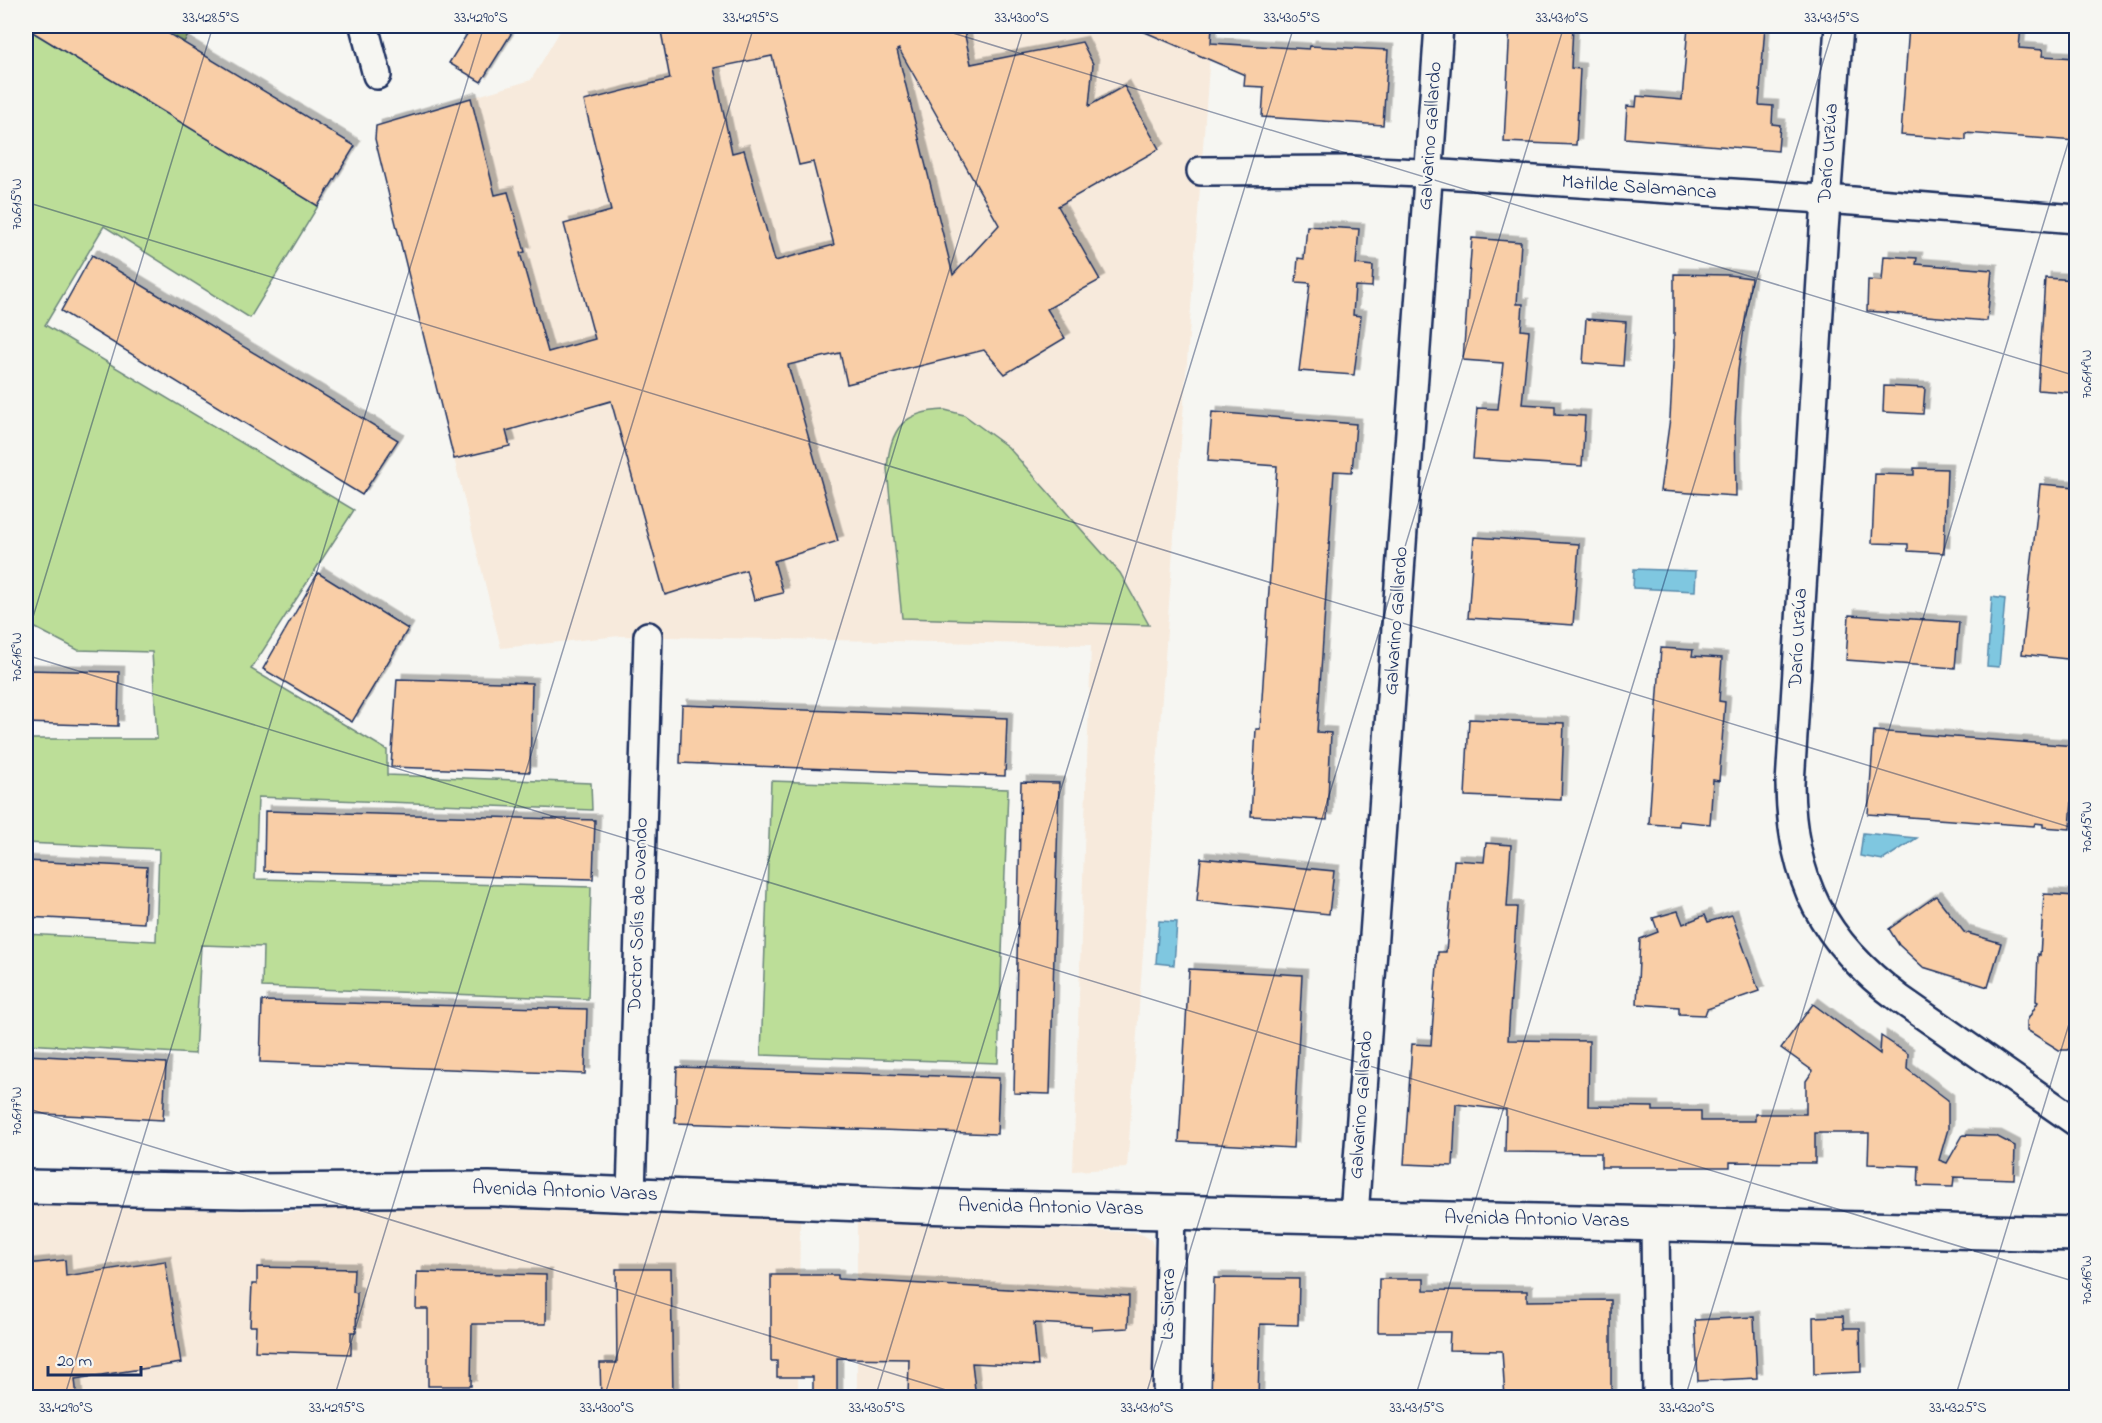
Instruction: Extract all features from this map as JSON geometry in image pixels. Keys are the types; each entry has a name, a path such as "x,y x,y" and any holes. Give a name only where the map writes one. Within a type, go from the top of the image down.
{"main road":[{"name":"Avenida Antonio Varas","path":"26,1187 242,1191 489,1189 914,1206 1171,1210 2076,1234"}],"street":[{"path":"364,26 377,75"},
{"name":"Galvarino Gallardo","path":"1354,1215 1439,26"},
{"name":"Darío Urzúa","path":"1839,26 1790,784 1793,834 1798,859 1817,909 1851,957 1874,979 2076,1122"},
{"name":"Matilde Salamanca","path":"1202,171 1318,169 1428,173 2076,219"},
{"name":"Doctor Solís de Ovando","path":"631,1194 648,636"},
{"name":"La Sierra","path":"1167,1398 1171,1210"},
{"path":"1655,1223 1657,1398"}],"shaded area":[{"path":"563,26 1212,26 1127,1168 1073,1171 1091,645 620,636 501,648 375,139 376,126 531,80"},
{"path":"26,1204 285,1212 395,1205 800,1220 798,1397 26,1398"},
{"path":"857,1222 1133,1232 1143,1235 1151,1240 1156,1252 1152,1397 857,1398"}],"green space":[{"path":"156,26 194,26 184,42"},
{"path":"26,28 318,206 250,318 104,226 45,325 354,510 251,669 387,750 387,775 591,783 592,810 258,797 255,879 591,887 588,999 262,987 263,947 201,945 195,1054 26,1044 26,934 156,941 159,849 26,843 26,739 157,739 152,652 78,650 26,623"},
{"path":"945,410 964,415 1008,447 1120,573 1149,625 902,618 887,469 891,443 901,425 909,419 931,411"},
{"path":"771,781 1008,789 998,1063 761,1055"}],"water":[{"path":"1634,569 1696,571 1695,591 1633,588"},
{"path":"1992,597 2005,599 1999,667 1987,666"},
{"path":"1863,833 1917,838 1883,860 1860,856"},
{"path":"1159,921 1177,922 1174,965 1156,963"}],"building":[{"path":"26,26 156,26 355,146 318,206"},
{"path":"472,26 516,26 481,82 449,63"},
{"path":"660,26 963,26 971,64 1082,42 1093,64 1089,106 1124,86 1159,149 1058,206 1100,280 1047,309 1065,338 1005,374 984,350 847,384 840,353 788,365 838,541 774,561 783,593 754,600 746,570 665,595 611,401 506,431 510,446 454,459 375,139 376,126 471,98 495,195 508,192 525,252 520,253 548,352 595,339 564,224 611,211 584,101 670,79","holes":["899,49 999,225 953,275 897,50","772,56 799,165 813,162 834,245 775,261 744,150 732,153 714,68"]},
{"path":"1131,26 1212,26 1211,43 1309,49 1310,46 1388,50 1383,125 1262,117 1264,87 1244,86 1245,75"},
{"path":"1510,26 1573,26 1571,68 1580,69 1576,145 1504,142"},
{"path":"1688,26 1765,26 1759,105 1773,106 1772,124 1780,125 1778,151 1625,138 1627,106 1636,107 1637,96 1682,100"},
{"path":"1909,26 2021,26 2019,48 2043,50 2042,56 2076,58 2076,141 1966,133 1966,140 1901,135"},
{"path":"1307,226 1359,229 1356,264 1373,266 1372,287 1355,286 1353,315 1361,316 1354,375 1299,371 1310,283 1296,282 1298,258 1304,259"},
{"path":"1472,238 1521,242 1517,304 1523,304 1521,330 1529,331 1522,404 1555,406 1555,414 1585,416 1582,466 1473,459 1477,408 1498,409 1503,363 1463,360"},
{"path":"92,255 398,440 362,495 61,311"},
{"path":"1884,256 1917,258 1916,264 1992,270 1987,321 1867,311 1868,280 1882,281"},
{"path":"1674,274 1728,275 1751,278 1738,371 1735,422 1736,496 1660,491 1670,418 1674,347"},
{"path":"2045,278 2076,280 2076,393 2038,390"},
{"path":"1586,319 1626,322 1623,366 1583,363"},
{"path":"1884,386 1925,388 1923,414 1883,412"},
{"path":"1212,412 1356,424 1352,472 1334,471 1317,732 1331,733 1327,820 1251,816 1256,729 1260,729 1277,466 1208,461"},
{"path":"1914,468 1947,469 1944,553 1908,551 1908,544 1872,543 1875,474 1914,475"},
{"path":"2040,484 2076,487 2076,660 2022,654"},
{"path":"1474,537 1579,544 1573,625 1468,618"},
{"path":"318,573 408,629 352,722 263,669"},
{"path":"1849,615 1959,622 1955,668 1846,660"},
{"path":"1661,648 1693,650 1692,656 1722,658 1719,701 1725,702 1719,781 1713,780 1710,824 1679,821 1679,826 1649,824"},
{"path":"26,670 119,672 118,726 26,723"},
{"path":"397,679 532,683 530,772 391,767"},
{"path":"682,705 1007,718 1005,776 680,763"},
{"path":"1469,719 1564,723 1561,800 1465,796"},
{"path":"1874,731 2076,746 2070,829 2043,827 2043,824 2035,823 2034,826 1868,814"},
{"path":"1021,782 1059,783 1050,1094 1014,1093"},
{"path":"265,811 595,820 593,879 264,871"},
{"path":"1486,843 1511,845 1507,907 1517,907 1508,1040 1589,1041 1588,1106 1653,1107 1653,1111 1701,1111 1701,1121 1755,1121 1755,1114 1806,1114 1806,1081 1813,1071 1781,1048 1813,1004 1880,1054 1881,1036 1908,1054 1907,1069 1948,1100 1948,1129 1939,1160 1947,1163 1963,1135 1996,1136 2015,1146 2014,1179 1954,1177 1953,1187 1918,1186 1919,1166 1868,1164 1869,1133 1815,1133 1815,1163 1730,1162 1730,1167 1601,1167 1601,1153 1505,1152 1506,1110 1456,1104 1453,1166 1404,1164 1412,1044 1431,1045 1438,952 1446,952 1454,860 1484,862"},
{"path":"1201,858 1334,871 1329,914 1197,901"},
{"path":"26,861 147,867 144,923 26,917"},
{"path":"2044,894 2076,896 2076,1045 2067,1050 2059,1050 2027,1030 2027,1021 2038,1002 2036,1001 2038,954 2040,955"},
{"path":"1936,896 1964,932 2001,943 1988,987 1923,967 1899,945 1889,929"},
{"path":"1678,911 1683,924 1705,915 1708,922 1732,915 1759,991 1707,1009 1705,1015 1679,1014 1679,1007 1637,1004 1640,939 1658,932 1653,918"},
{"path":"1189,969 1302,975 1293,1148 1179,1142"},
{"path":"262,1001 587,1009 585,1074 260,1062"},
{"path":"26,1055 166,1063 163,1120 26,1113"},
{"path":"677,1067 999,1078 997,1134 675,1123"},
{"path":"65,1260 66,1276 165,1261 181,1363 75,1379 77,1398 26,1398 26,1264"},
{"path":"257,1267 354,1269 353,1292 357,1293 356,1332 351,1332 351,1354 255,1351 256,1326 250,1326 252,1284 257,1284"},
{"path":"616,1269 671,1269 673,1398 601,1398 600,1363 617,1363"},
{"path":"417,1272 546,1275 546,1324 472,1324 471,1386 428,1386 428,1309 416,1309"},
{"path":"771,1275 838,1275 838,1279 1129,1296 1128,1328 1092,1330 1092,1326 1034,1323 1038,1366 972,1363 976,1398 908,1398 909,1359 837,1358 837,1398 813,1398 813,1377 777,1377 777,1361 771,1361"},
{"path":"1214,1278 1299,1279 1298,1325 1260,1324 1258,1398 1211,1398"},
{"path":"1379,1279 1424,1279 1424,1290 1527,1291 1527,1301 1611,1300 1611,1398 1505,1398 1502,1351 1449,1350 1450,1332 1378,1332"},
{"path":"1843,1316 1844,1328 1860,1328 1861,1372 1814,1374 1813,1317"},
{"path":"1754,1317 1757,1378 1698,1381 1695,1320"}]}
